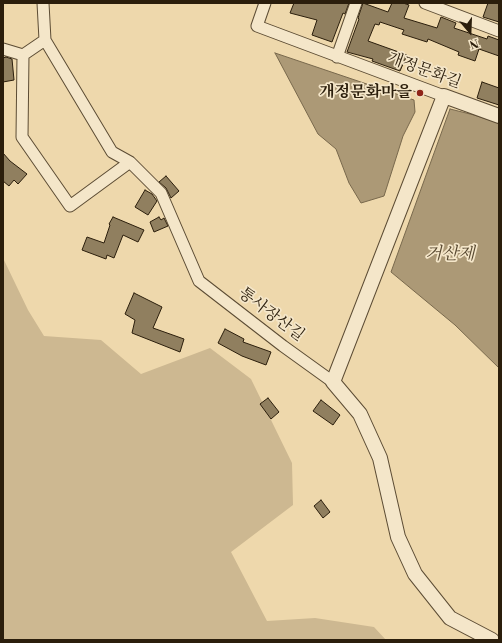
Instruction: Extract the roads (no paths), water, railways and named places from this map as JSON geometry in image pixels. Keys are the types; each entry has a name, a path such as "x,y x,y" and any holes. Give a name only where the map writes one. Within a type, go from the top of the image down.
{"street":[{"name":"통사장산길","path":"44,3 45,40 112,152 130,162 161,193 199,281 282,346 333,382 360,414 380,458 398,537 415,574 450,618 492,640"},
{"name":"개정문화길","path":"265,3 257,26 499,116"},
{"path":"337,57 356,3"},
{"path":"424,3 499,31"},
{"path":"23,55 45,40"},
{"path":"3,49 23,55"},
{"path":"23,55 22,137 70,206 130,162"},
{"path":"333,382 444,96"}],"water":[{"path":"275,53 414,100 415,112 403,136 384,196 361,203 349,183 336,149 318,134"},
{"name":"거산제","path":"450,109 499,123 499,368 455,325 391,272"}],"place":[{"name":"개정문화마을","path":"420,93"}]}
